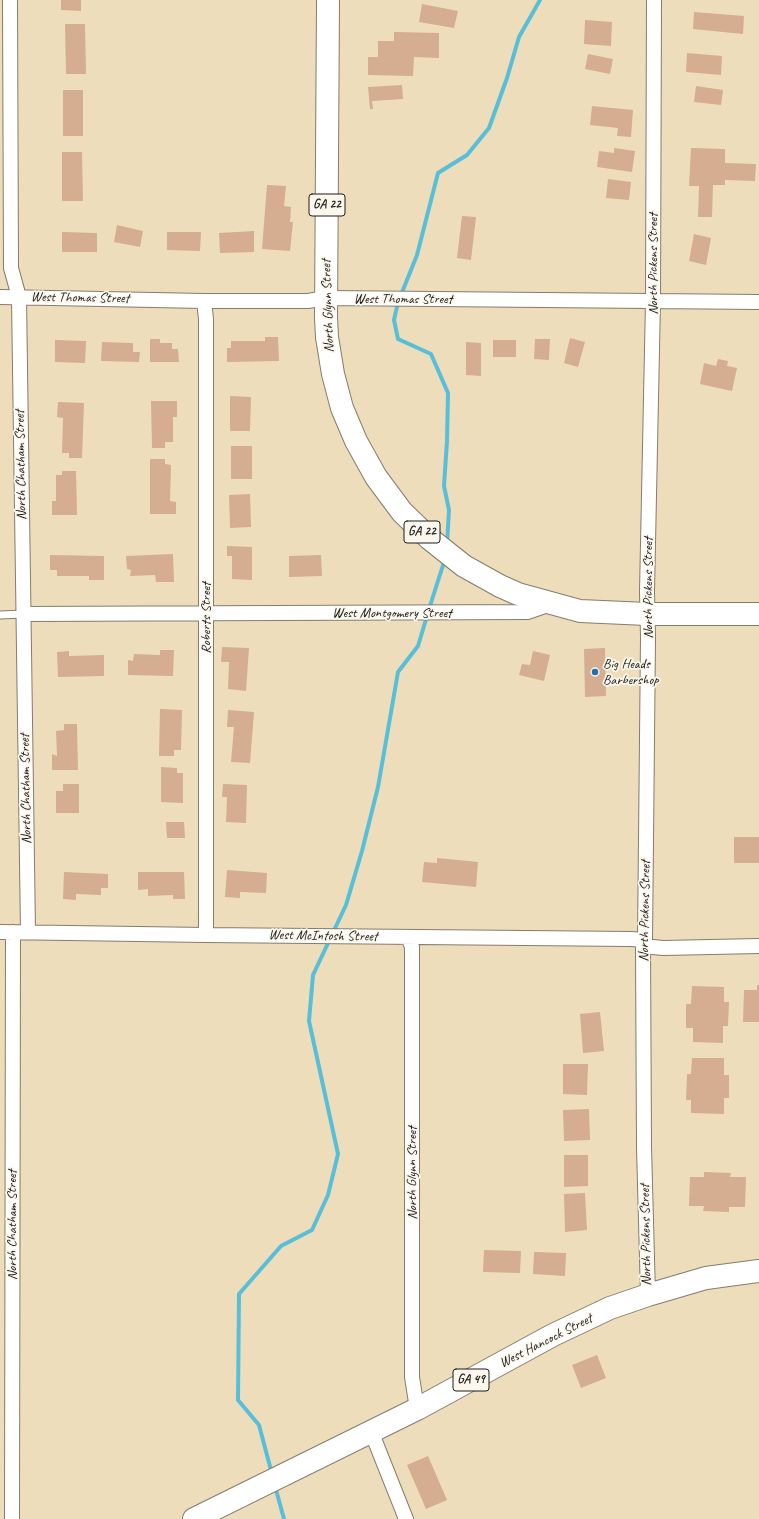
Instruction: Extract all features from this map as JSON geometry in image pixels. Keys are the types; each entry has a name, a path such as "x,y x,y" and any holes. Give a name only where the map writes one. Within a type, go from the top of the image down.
{"main road":[{"name":"North Glynn Street","path":"328,0 327,331 334,380 342,408 364,456 390,497 430,539 464,566 500,586 518,594 551,604"},
{"name":"GA 22","path":"551,604 580,611 648,614 759,614"},
{"name":"West Hancock Street","path":"194,1519 417,1409 553,1335 610,1308 706,1278 759,1271"}],"street":[{"name":"North Chatham Street","path":"10,0 11,268 19,297 28,932"},
{"name":"North Pickens Street","path":"648,1295 646,1272 644,1147 644,943 654,0"},
{"name":"West Thomas Street","path":"0,297 204,301 308,301 326,298 759,302"},
{"name":"Roberts Street","path":"204,301 206,319 206,935"},
{"name":"West Montgomery Street","path":"23,614 528,612 551,604"},
{"name":"North Chatham Street","path":"6,932 12,1519"},
{"name":"West McIntosh Street","path":"6,932 630,939 664,948 759,946"},
{"name":"North Glynn Street","path":"408,937 412,948 412,1377 417,1409"},
{"path":"371,1431 406,1519"}],"lane":[{"path":"0,615 23,614"}],"building":[{"path":"61,0 81,0 81,11 61,10"},
{"path":"422,4 458,11 454,28 419,22"},
{"path":"694,12 744,16 743,34 693,29"},
{"path":"585,20 612,22 611,46 584,44"},
{"path":"65,24 85,24 86,74 66,74"},
{"path":"394,32 439,33 439,58 414,57 413,76 368,75 368,57 378,57 378,41 394,41"},
{"path":"687,53 722,56 721,75 686,72"},
{"path":"588,54 613,59 610,74 585,69"},
{"path":"402,85 403,99 372,101 373,109 370,109 368,87"},
{"path":"696,86 723,90 721,105 694,102"},
{"path":"63,90 83,90 83,136 63,136"},
{"path":"592,106 633,110 631,137 617,136 618,128 590,125"},
{"path":"614,148 635,151 632,172 597,167 599,151 614,153"},
{"path":"691,148 725,149 725,163 756,164 755,181 725,180 725,185 713,185 712,217 698,217 699,186 689,186"},
{"path":"62,152 82,152 83,201 62,201"},
{"path":"608,179 631,182 629,200 606,198"},
{"path":"267,185 286,186 284,206 291,207 290,222 293,222 290,251 262,249"},
{"path":"462,216 476,217 471,260 457,258"},
{"path":"117,225 143,231 140,247 114,242"},
{"path":"254,231 254,252 220,253 219,233"},
{"path":"62,232 97,233 97,252 62,252"},
{"path":"167,232 201,232 200,251 167,250"},
{"path":"694,234 711,238 706,265 689,261"},
{"path":"265,337 278,337 279,361 227,362 227,348 231,348 231,341 265,341"},
{"path":"570,338 585,342 578,367 564,363"},
{"path":"150,339 160,339 160,343 172,343 172,349 178,349 179,362 150,362"},
{"path":"535,339 550,339 549,360 534,359"},
{"path":"55,340 86,341 85,363 55,362"},
{"path":"493,340 516,340 516,357 493,357"},
{"path":"102,342 133,343 133,352 140,352 139,362 101,361"},
{"path":"466,342 481,343 481,376 466,375"},
{"path":"718,359 728,361 727,366 737,368 732,391 700,384 704,363 716,366"},
{"path":"230,396 251,397 250,431 230,431"},
{"path":"151,401 177,401 177,417 173,417 173,442 165,442 165,448 152,448"},
{"path":"58,402 84,403 82,458 69,458 69,453 62,453 63,418 57,417"},
{"path":"231,446 252,446 252,479 231,479"},
{"path":"150,459 165,459 165,464 171,465 170,501 176,502 176,514 150,514"},
{"path":"62,471 76,471 77,515 52,515 52,501 56,501 56,475 62,475"},
{"path":"250,494 251,527 230,528 229,495"},
{"path":"227,546 252,547 252,580 232,579 232,556 227,556"},
{"path":"173,554 174,582 156,582 155,575 130,576 131,570 127,569 126,556"},
{"path":"50,555 104,556 104,580 89,580 89,576 57,576 57,570 50,570"},
{"path":"321,555 322,576 289,577 289,556"},
{"path":"222,647 249,648 246,691 228,689 229,662 221,662"},
{"name":"Big Heads Barbershop","path":"605,648 606,696 585,697 584,649"},
{"path":"160,650 174,650 173,676 128,675 128,660 133,661 134,654 160,655"},
{"path":"69,651 69,656 104,655 104,676 58,677 57,652"},
{"path":"533,651 550,655 544,681 519,675 522,664 530,665"},
{"path":"160,709 182,710 181,750 174,750 174,756 159,756"},
{"path":"228,710 254,712 250,763 231,762 234,727 227,727"},
{"path":"64,724 77,724 78,770 52,770 52,754 57,756 56,731 64,730"},
{"path":"161,767 177,768 177,773 183,773 183,803 161,802"},
{"path":"63,784 79,784 79,813 56,813 56,791 63,791"},
{"path":"223,784 247,785 246,823 226,822 227,797 222,797"},
{"path":"166,822 184,822 185,838 167,838"},
{"path":"734,837 759,837 759,863 734,863"},
{"path":"437,858 478,862 476,887 422,882 424,862 437,863"},
{"path":"227,870 267,873 266,893 240,892 240,898 225,897"},
{"path":"64,872 108,874 108,888 101,888 101,895 76,894 76,900 63,899"},
{"path":"138,872 184,872 185,899 173,899 173,895 148,896 148,889 138,890"},
{"path":"757,985 759,985 759,1022 743,1022 744,990 757,990"},
{"path":"692,986 724,987 724,1002 729,1002 728,1026 723,1026 723,1043 693,1042 693,1028 686,1028 686,1004 691,1004"},
{"path":"600,1012 604,1051 583,1053 580,1014"},
{"path":"692,1058 724,1058 724,1075 729,1075 729,1098 724,1098 724,1114 691,1113 691,1100 686,1100 687,1074 691,1074"},
{"path":"563,1064 588,1064 587,1095 563,1094"},
{"path":"589,1109 590,1140 564,1141 563,1110"},
{"path":"564,1155 588,1155 588,1186 564,1187"},
{"path":"704,1172 731,1173 730,1177 746,1177 745,1207 729,1207 729,1212 703,1211 704,1206 689,1206 690,1177 704,1177"},
{"path":"585,1193 587,1230 565,1232 564,1194"},
{"path":"484,1250 521,1251 520,1273 483,1272"},
{"path":"534,1252 566,1253 565,1276 533,1274"},
{"path":"597,1355 606,1378 581,1388 572,1365"},
{"path":"428,1456 447,1500 426,1509 407,1465"}],"waterway":[{"path":"401,295 417,255 438,173 467,155 489,128 507,78 519,37 540,0"},
{"path":"398,302 394,320 398,339 431,354 448,393 444,486 449,510 447,544"},
{"path":"429,609 445,559"},
{"path":"272,1474 259,1425 238,1400 239,1294 281,1246 312,1230 328,1195 338,1154 309,1021 313,975 346,905 362,851 378,787 398,672 418,646 427,616"},
{"path":"275,1486 284,1519"}],"place":[{"name":"Big Heads Barbershop","path":"595,672"}]}
